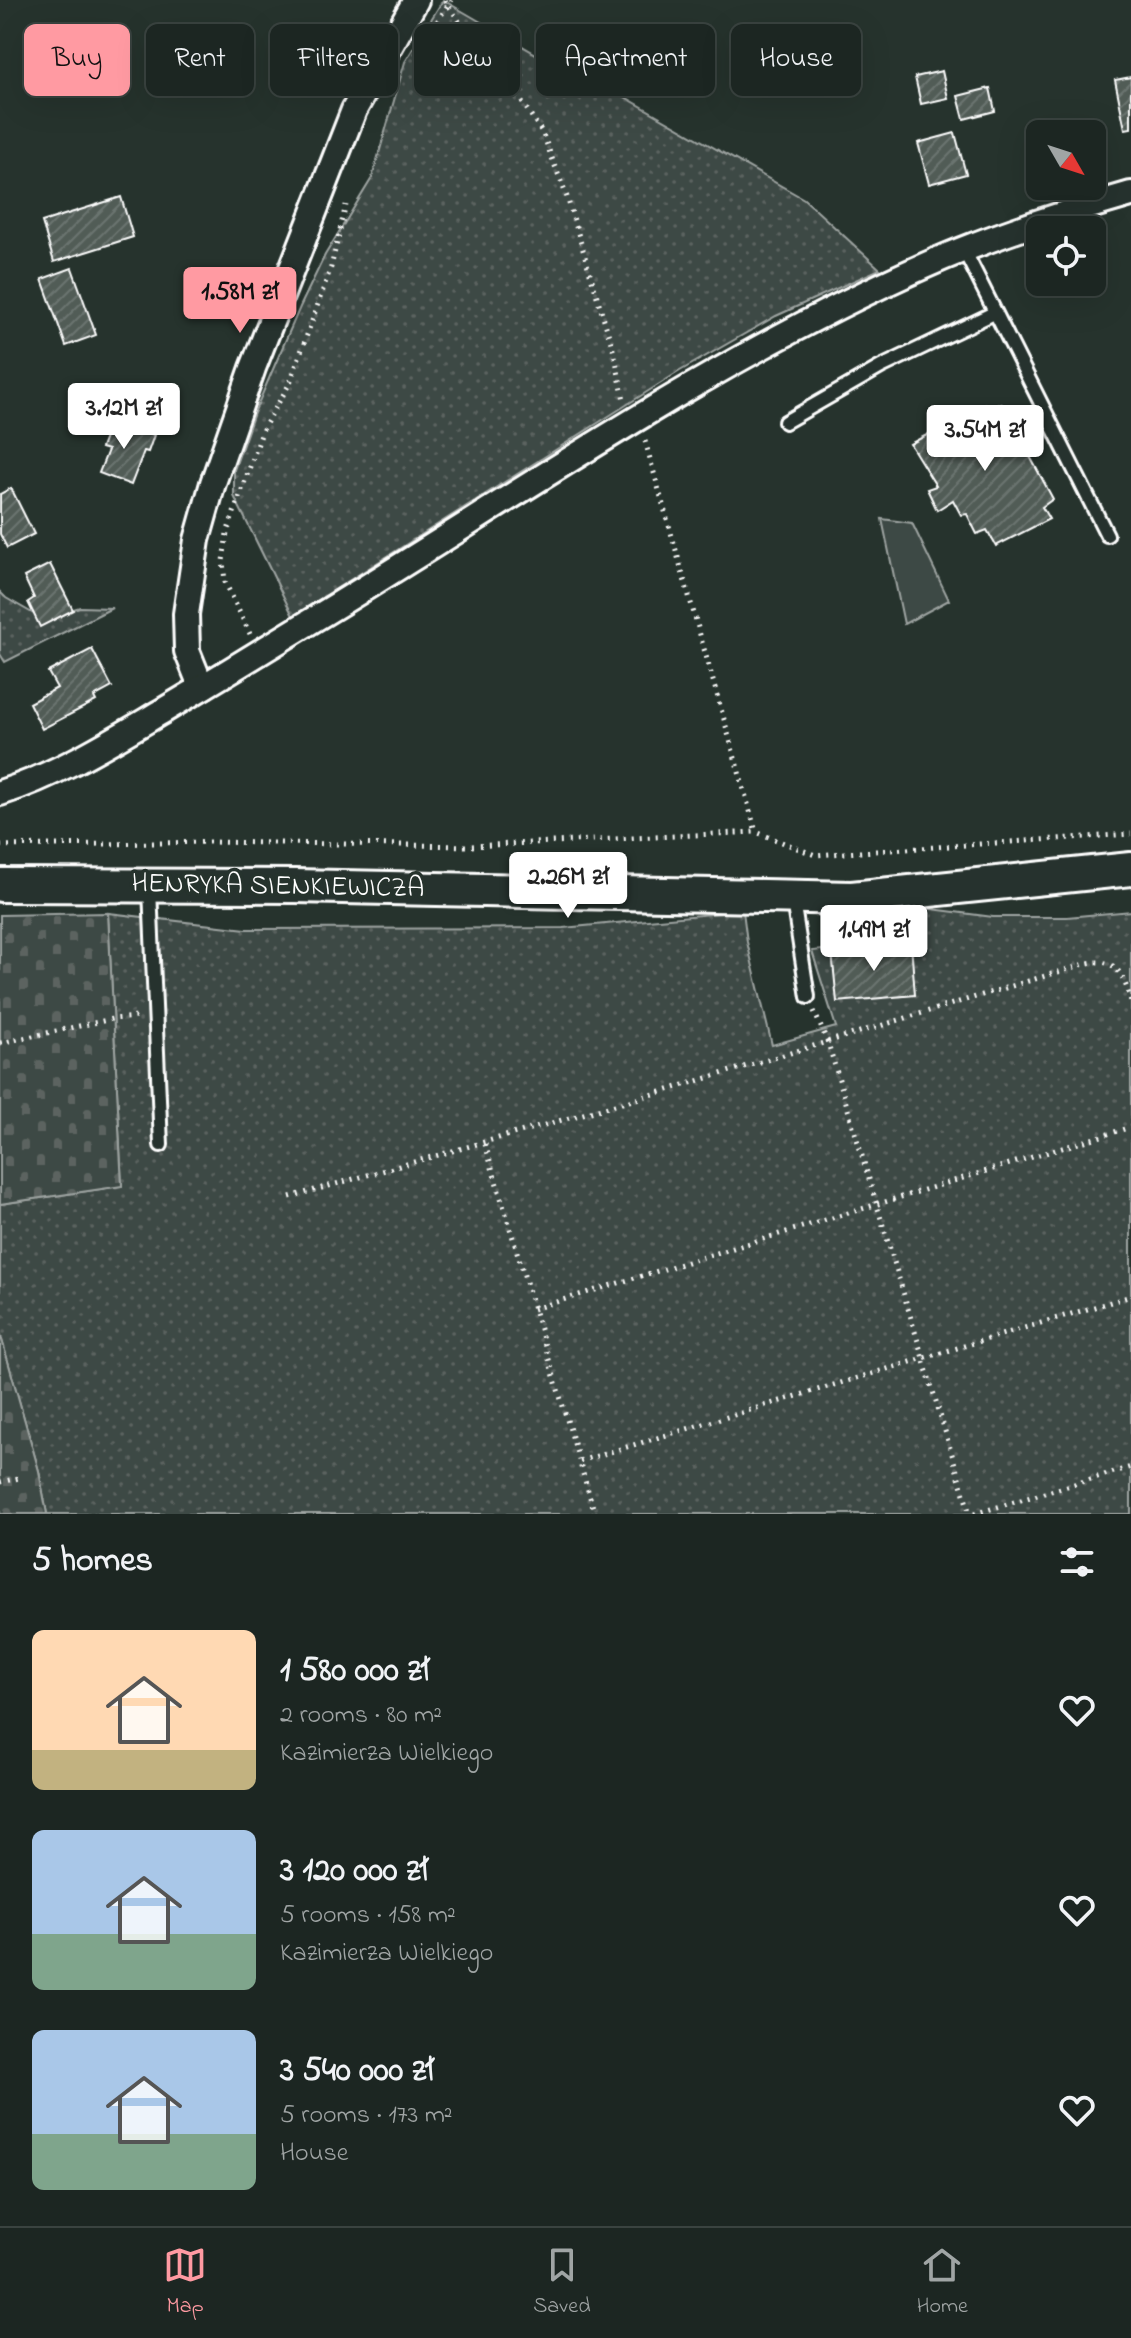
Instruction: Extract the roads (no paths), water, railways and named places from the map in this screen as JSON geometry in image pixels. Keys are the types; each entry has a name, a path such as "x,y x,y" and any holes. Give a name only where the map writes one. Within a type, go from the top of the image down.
{"street":[{"path":"204,686 187,651 186,614 197,540 213,483 253,368 354,110 416,0"},
{"path":"0,793 80,758 409,562 634,420 843,306 923,266 1009,231 1131,194"},
{"name":"HENRYKA SIENKIEWICZA","path":"0,885 295,886 852,898 1131,869"}],"lane":[{"path":"964,250 1107,535"},
{"path":"785,422 881,367 994,313"},
{"path":"150,885 161,1145"},
{"path":"792,896 808,997"}]}
